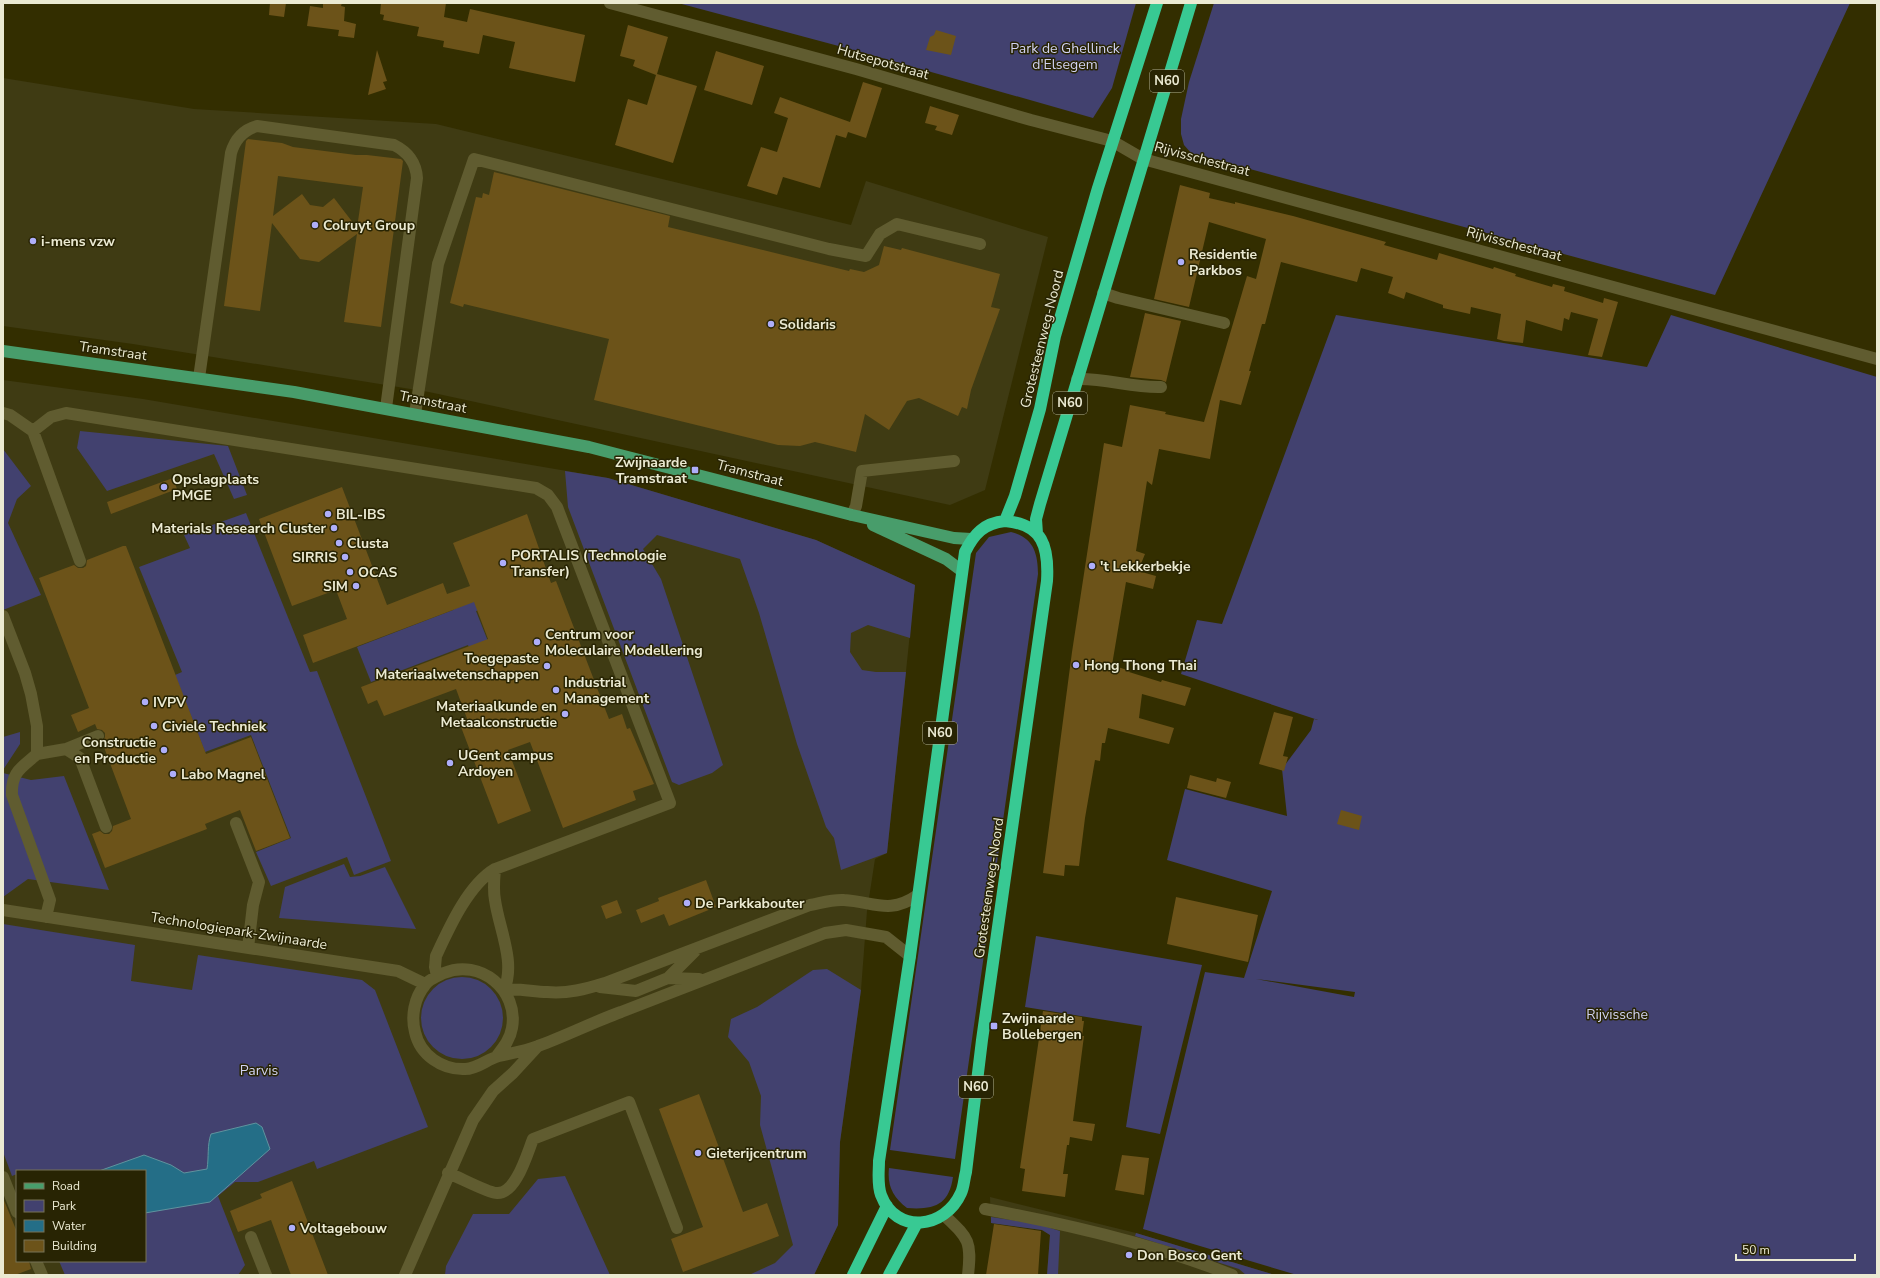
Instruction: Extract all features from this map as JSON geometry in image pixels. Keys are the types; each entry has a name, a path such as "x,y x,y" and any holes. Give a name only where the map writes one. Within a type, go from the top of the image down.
{"highway":[{"name":"N60","path":"1112,141 1129,96 1157,3"},
{"name":"N60","path":"1143,159 1190,3"},
{"name":"Grotesteenweg-Noord","path":"1005,521 1015,496 1040,409 1055,336 1112,141"},
{"name":"Grotesteenweg-Noord","path":"1037,534 1036,519 1040,504 1143,159"},
{"name":"Grotesteenweg-Noord","path":"996,522 1017,522 1026,525 1037,534 1046,549 1048,559 1047,581 982,1040 966,1172 961,1193 944,1215 931,1222 917,1223 902,1220 887,1206 881,1195 878,1161 910,956 965,552 972,539 985,527 996,522"},
{"path":"853,1275 887,1206"},
{"path":"889,1275 917,1223"}],"main road":[{"name":"Tramstraat","path":"3,351 294,392 589,447 852,515 954,538 972,539"},
{"name":"Tramstraat","path":"852,515 946,559 962,571"}],"street":[{"name":"Hutsepotstraat","path":"610,3 856,69 1031,120 1112,141 1143,159"},
{"path":"199,378 231,153 238,138 244,132 257,126 394,145 408,155 416,169 417,178 386,408"},
{"path":"415,414 438,264 474,159 829,249 866,256 880,234 897,224 980,244"},
{"name":"Rijvisschestraat","path":"1143,159 1877,359"},
{"path":"1102,293 1224,323"},
{"path":"1077,379 1096,378 1141,388 1161,387"},
{"path":"3,413 10,415 33,431 80,560"},
{"path":"33,431 51,417 66,413 536,488 548,495 557,508 670,803 495,869 485,876 474,886 436,956 435,967 437,976"},
{"path":"852,515 856,506 862,471 954,461"},
{"path":"3,616 25,673 31,694 37,726 37,754"},
{"path":"46,918 50,900 47,888 12,795 12,783 18,771 37,754 66,750 98,736"},
{"path":"66,750 80,758 106,827"},
{"path":"236,823 259,882 253,905 248,948"},
{"path":"495,869 495,900 509,973 513,1013 512,1029 506,1044 496,1057"},
{"path":"910,956 886,937 846,930 835,931 612,1015 537,1046 496,1057 480,1066 465,1069 450,1068 436,1062 424,1052 416,1038 412,1022 414,1006 425,984 437,976 451,970 466,969 481,972 510,990 548,993 580,990 595,986 810,905 842,900 891,906 907,902 918,894"},
{"name":"Technologiepark-Zwijnaarde","path":"3,910 46,918 398,971 425,984"},
{"path":"668,978 700,947"},
{"path":"612,1015 636,990 668,978 707,979"},
{"path":"595,986 636,990"},
{"path":"405,1275 448,1173 473,1120 493,1091 513,1073 537,1046"},
{"path":"448,1173 496,1193 507,1191 514,1184 533,1140 629,1102 677,1228"},
{"path":"3,1177 16,1210"},
{"path":"985,1209 1045,1220 1158,1250 1232,1275"},
{"path":"944,1215 965,1235 968,1242 970,1249 968,1275"},
{"path":"251,1237 266,1275"},
{"path":"36,1262 42,1275"}],"shaded area":[{"path":"3,78 194,109 436,124 851,225 866,181 1048,237 985,490 950,505 429,392 133,344 3,326"},
{"name":"UGent campus Ardoyen","path":"3,380 143,399 608,478 816,540 915,585 887,853 875,859 867,911 861,990 840,1142 838,1225 814,1275 3,1275"},
{"name":"Don Bosco Gent","path":"990,1197 1136,1233 1275,1275 1047,1275 1050,1235 1042,1230 991,1223"}],"green space":[{"name":"Park de Ghellinck d'Elsegem","path":"678,3 1136,3 1112,88 1093,118 861,52"},
{"path":"1214,3 1850,3 1715,295 1191,153 1184,145 1181,134 1181,119 1189,82"},
{"name":"Rijvissche","path":"1336,315 1647,367 1671,315 1877,377 1877,1275 1297,1275 1143,1229 1205,972 1244,978 1272,891 1167,860 1185,789 1287,816 1282,769 1311,730 1314,719 1318,720 1181,674 1197,620 1222,624","holes":["1256,979 1355,992 1354,997"]},
{"path":"80,431 228,446 247,495 234,499 214,454 107,491 77,448"},
{"path":"3,449 31,486 17,499 8,523 41,595 3,610"},
{"path":"565,471 608,478 816,540 915,585 910,638 868,625 851,633 850,652 862,670 876,672 906,672 887,853 841,870 834,838 826,827 797,744 759,613 740,559 657,535 643,549 661,579 723,765 712,773 679,785 672,782 568,507"},
{"path":"246,513 310,672 317,671 391,861 354,875 347,857 271,886 256,852 291,838 251,735 205,752 175,675 182,672 139,567 190,548 184,535"},
{"path":"1011,532 1024,538 1033,547 1037,559 1038,574 955,1159 890,1150 976,553 989,537"},
{"path":"472,593 479,610 476,611 495,659 476,666 468,645 371,682 357,647 453,610"},
{"path":"20,732 20,744 3,770 3,737"},
{"path":"3,773 31,780 64,776 109,890 28,879 3,897"},
{"path":"344,864 350,877 360,876 385,867 416,929 279,918 285,887"},
{"name":"Parvis","path":"3,924 135,945 131,981 192,990 198,955 362,980 375,990 428,1127 317,1169 314,1161 258,1182 235,1182 218,1196 245,1265 238,1275 65,1275 59,1262 146,1262 146,1170 16,1170 16,1174 12,1176 3,1152"},
{"path":"1036,936 1202,965 1160,1134 1126,1127 1142,1026 1025,1007"},
{"path":"827,969 861,990 840,1142 838,1225 814,1275 749,1275 775,1263 793,1245 760,1125 761,1096 749,1062 728,1037 731,1019 757,1007 813,970"},
{"path":"462,977 478,980 491,989 500,1002 503,1018 500,1034 491,1047 478,1056 462,1059 446,1056 433,1047 424,1034 421,1018 424,1002 433,989 446,980"},
{"path":"889,1168 953,1177 948,1194 939,1204 925,1208 907,1208 898,1200 892,1191 889,1180"},
{"path":"565,1176 610,1275 445,1275 446,1266 473,1214 509,1214 538,1179"},
{"path":"991,1217 1038,1224 1060,1231 1058,1275 1047,1275 1050,1235 1042,1230 991,1223"},
{"path":"1136,1233 1275,1275 1246,1275 1239,1269 1135,1236"}],"water":[{"path":"256,1123 262,1127 270,1149 210,1202 146,1213 146,1170 102,1170 144,1155 171,1165 184,1173 207,1169 211,1134"}],"building":[{"path":"270,3 286,3 284,17 269,15"},
{"path":"323,3 342,3 341,6 345,7 344,21 356,24 354,38 338,36 339,30 307,26 310,6 323,8"},
{"path":"381,3 446,3 444,17 467,22 470,9 585,35 575,82 509,68 515,42 483,35 479,54 443,47 444,41 417,36 419,27 383,20 384,15 380,14"},
{"path":"628,25 668,37 657,74 697,86 673,163 615,145 628,99 647,105 656,75 633,66 635,60 620,56"},
{"path":"936,30 956,36 951,55 926,50 930,37 934,35"},
{"path":"377,50 387,81 383,82 386,89 368,95"},
{"path":"716,51 764,66 752,105 704,90"},
{"path":"863,82 882,88 866,138 848,132 846,138 836,135 820,188 783,177 777,195 747,186 761,147 777,152 788,118 774,113 780,97 850,122"},
{"path":"930,106 959,115 952,135 935,130 937,126 925,123"},
{"name":"Colruyt Group","path":"248,139 282,143 293,147 401,159 403,161 381,327 344,322 357,234 319,262 300,259 272,223 260,311 224,306 246,141","holes":["278,176 363,187 357,228 334,198 323,207 310,205 302,194 273,216"]},
{"name":"Solidaris","path":"494,172 670,216 668,227 849,271 850,269 864,272 879,265 884,246 901,250 902,248 1000,274 991,307 1000,309 971,390 967,409 962,407 958,416 919,398 907,401 889,430 865,414 856,452 815,442 800,446 778,445 594,400 609,339 464,304 463,307 450,303 476,197 482,198 483,193 489,195"},
{"path":"1180,185 1210,193 1209,198 1235,204 1235,202 1293,216 1386,242 1384,245 1437,260 1439,253 1493,269 1494,267 1516,274 1515,276 1552,287 1553,284 1565,287 1564,291 1603,303 1604,298 1618,302 1602,357 1588,355 1598,319 1571,312 1569,320 1564,318 1562,331 1526,320 1523,343 1504,341 1497,339 1501,314 1471,307 1470,314 1443,308 1443,305 1406,292 1404,299 1388,293 1393,277 1361,268 1357,282 1281,262 1265,324 1262,324 1241,405 1220,400 1210,459 1159,449 1152,485 1147,481 1136,551 1145,554 1138,571 1156,576 1153,589 1126,582 1112,665 1161,682 1162,680 1191,688 1185,706 1142,694 1139,718 1174,728 1169,744 1108,728 1105,743 1102,743 1100,761 1095,760 1085,818 1079,866 1065,865 1064,876 1043,873 1072,652 1104,443 1122,447 1130,405 1166,412 1165,414 1204,422 1247,276 1256,279 1266,239 1209,222 1189,307 1154,299"},
{"path":"1145,313 1181,321 1166,382 1161,380 1130,377"},
{"name":"Opslagplaats PMGE","path":"173,478 177,489 111,514 107,502"},
{"path":"342,487 387,605 443,583 447,594 470,586 453,543 527,514 551,583 556,581 609,719 622,714 627,729 630,728 654,784 633,791 636,800 563,828 530,742 508,750 531,811 498,824 461,727 469,724 456,689 384,716 377,700 368,704 361,687 488,639 474,602 313,663 303,635 347,619 336,590 292,606 259,519"},
{"path":"126,546 206,754 251,737 290,838 256,851 240,810 205,824 207,829 105,868 92,834 100,831 104,834 109,834 112,831 113,826 131,819 102,742 105,737 105,733 102,730 97,729 95,724 78,732 71,715 89,708 39,578 74,565 78,568 83,568 86,566 87,560"},
{"path":"1274,712 1293,717 1283,756 1288,757 1284,771 1259,764"},
{"path":"1190,775 1216,782 1217,778 1231,782 1226,798 1187,788"},
{"path":"1341,810 1362,816 1359,830 1337,824"},
{"name":"De Parkkabouter","path":"706,880 716,907 669,926 664,914 641,923 636,910 659,901 658,898"},
{"path":"1176,897 1258,915 1248,962 1167,944"},
{"path":"617,900 622,913 606,919 601,906"},
{"path":"1043,1011 1082,1017 1082,1021 1084,1021 1082,1036 1084,1036 1073,1121 1095,1124 1092,1141 1070,1137 1069,1145 1067,1145 1063,1174 1068,1174 1065,1197 1022,1191 1025,1169 1020,1168"},
{"name":"Gieterijcentrum","path":"699,1094 743,1212 767,1203 779,1236 683,1272 671,1239 703,1227 659,1109"},
{"path":"1122,1155 1149,1158 1144,1195 1115,1190"},
{"name":"Voltagebouw","path":"292,1181 328,1275 291,1275 271,1220 238,1232 230,1211 262,1198 260,1194"},
{"path":"3,1198 16,1230 16,1262 29,1262 31,1269 15,1275 3,1275"},
{"path":"994,1224 1041,1231 1038,1275 986,1275"}],"place":[{"name":"Colruyt Group","path":"315,225"},
{"name":"i-mens vzw","path":"33,241"},
{"name":"Residentie Parkbos","path":"1181,262"},
{"name":"Solidaris","path":"771,324"},
{"name":"Zwijnaarde Tramstraat","path":"695,470"},
{"name":"Opslagplaats PMGE","path":"164,487"},
{"name":"BIL-IBS","path":"328,514"},
{"name":"Materials Research Cluster","path":"334,528"},
{"name":"Clusta","path":"339,543"},
{"name":"SIRRIS","path":"345,557"},
{"name":"PORTALIS (Technologie Transfer)","path":"503,563"},
{"name":"'t Lekkerbekje","path":"1092,566"},
{"name":"OCAS","path":"350,572"},
{"name":"SIM","path":"356,586"},
{"name":"Centrum voor Moleculaire Modellering","path":"537,642"},
{"name":"Hong Thong Thai","path":"1076,665"},
{"name":"Toegepaste Materiaalwetenschappen","path":"547,666"},
{"name":"Industrial Management","path":"556,690"},
{"name":"IVPV","path":"145,702"},
{"name":"Materiaalkunde en Metaalconstructie","path":"565,714"},
{"name":"Civiele Techniek","path":"154,726"},
{"name":"Constructie en Productie","path":"164,750"},
{"name":"UGent campus Ardoyen","path":"450,763"},
{"name":"Labo Magnel","path":"173,774"},
{"name":"De Parkkabouter","path":"687,903"},
{"name":"Zwijnaarde Bollebergen","path":"994,1026"},
{"name":"Gieterijcentrum","path":"698,1153"},
{"name":"Voltagebouw","path":"292,1228"},
{"name":"Don Bosco Gent","path":"1129,1255"}]}
